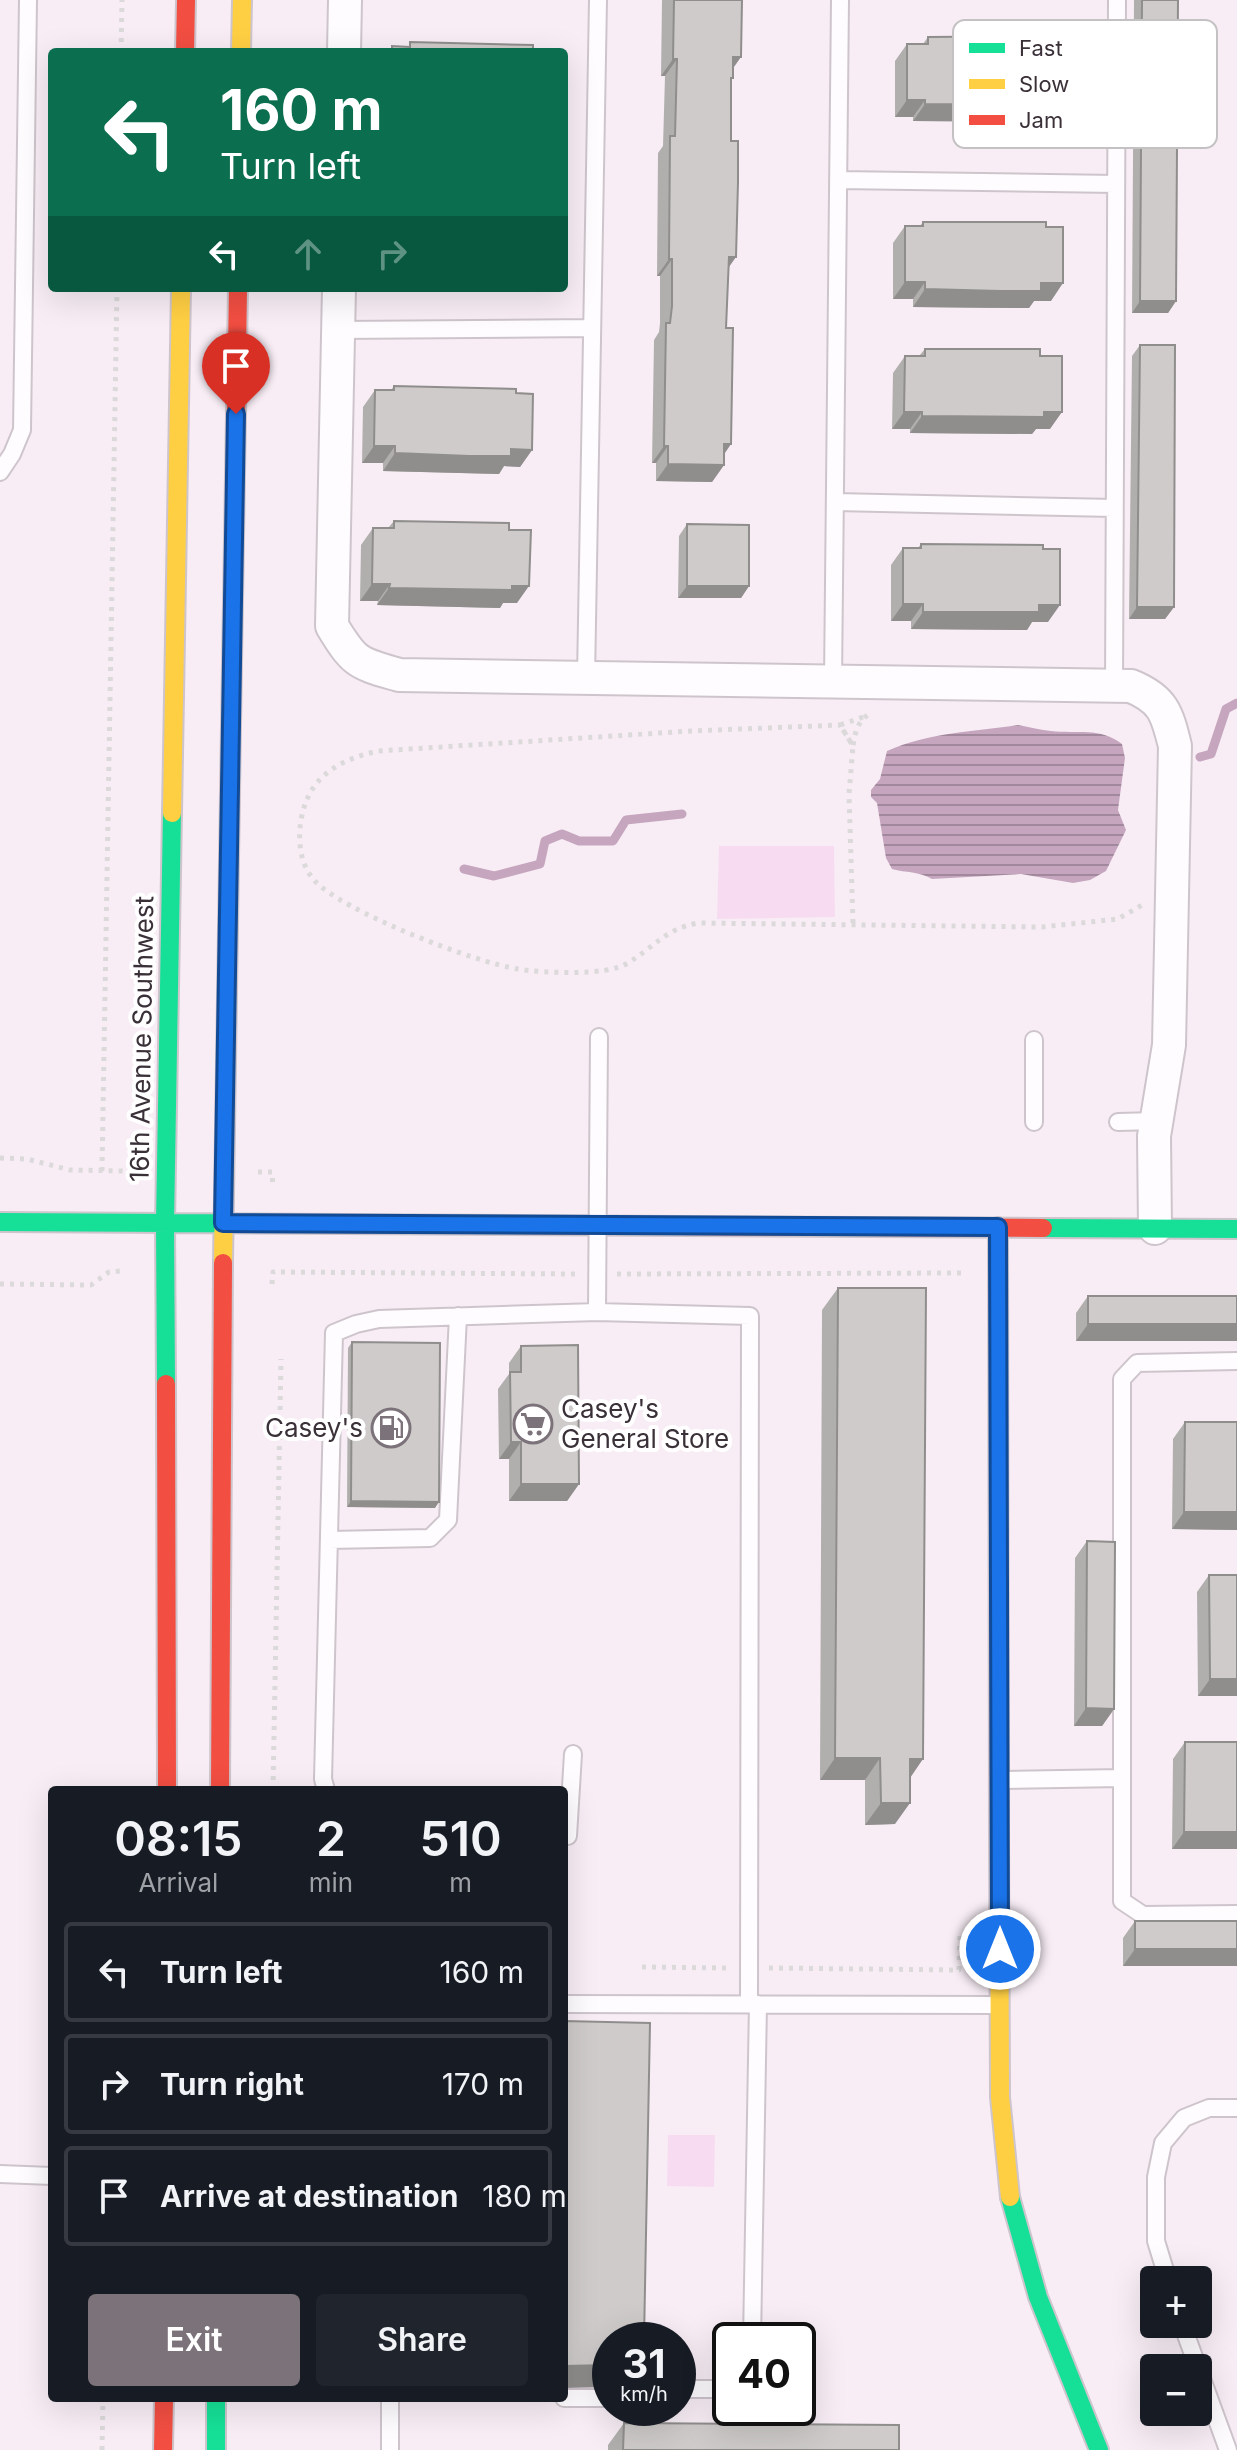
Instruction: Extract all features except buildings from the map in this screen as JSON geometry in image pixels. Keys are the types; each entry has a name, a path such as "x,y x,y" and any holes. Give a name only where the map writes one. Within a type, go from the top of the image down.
{"main road":[{"path":"185,48 186,0"},
{"path":"241,48 242,0"},
{"name":"16th Avenue Southwest","path":"168,1786 165,1223 181,292"},
{"path":"220,1786 223,1223 238,292"},
{"path":"0,1222 1237,1229"},
{"path":"998,1227 1000,2097 1010,2201 1038,2297 1099,2450"},
{"path":"163,2450 164,2402"},
{"path":"216,2402 216,2450"}],"street":[{"path":"344,48 345,0"},
{"path":"339,292 332,626 349,654 366,665 399,675 1131,686 1151,694 1168,718 1175,746 1169,1045 1156,1121 1155,1228"}],"lane":[{"path":"0,472 22,430 28,0"},
{"path":"586,678 598,0"},
{"path":"833,681 840,0"},
{"path":"1117,0 1117,20"},
{"path":"1114,686 1116,148"},
{"path":"838,180 1116,184"},
{"path":"338,330 592,328"},
{"path":"835,502 1114,508"},
{"path":"597,1312 599,1037"},
{"path":"1034,1040 1034,1122"},
{"path":"1118,1122 1156,1121"},
{"path":"325,1786 334,1333 379,1319 597,1312 750,1316 749,1968 754,2004 752,2322"},
{"path":"329,1540 430,1538 448,1520 458,1316"},
{"path":"1237,1361 1137,1363 1122,1379 1122,1901 1143,1915 1237,1914"},
{"path":"568,1836 573,1754"},
{"path":"999,1780 1122,1778"},
{"path":"568,2004 1000,2005"},
{"path":"1164,2266 1156,2241 1156,2177 1163,2143 1184,2118 1209,2108 1237,2108"},
{"path":"0,2174 48,2176"},
{"path":"1187,2338 1228,2450"},
{"path":"568,2398 592,2398"},
{"path":"390,2402 390,2450"}],"path":[{"path":"121,48 122,0"},
{"path":"102,1171 117,292"},
{"path":"880,709 840,725 378,751 352,757 327,770 313,787 301,818 300,850 312,879 352,907 486,962 554,972 617,968 670,931 698,923 1042,927 1118,919 1132,913 1145,902 1147,895"},
{"path":"853,923 849,794 855,734 863,717"},
{"path":"840,725 853,746"},
{"path":"0,1158 27,1159 70,1170 123,1171"},
{"path":"253,1172 272,1172 273,1187"},
{"path":"121,1263 121,1271"},
{"path":"0,1284 91,1285 109,1272 136,1270"},
{"path":"272,1284 273,1272 964,1273"},
{"path":"273,1786 281,1359"},
{"path":"642,1967 959,1970 960,1922"},
{"path":"102,2450 103,2402"}],"shaded area":[{"path":"1018,725 1051,731 1097,733 1122,744 1125,758 1118,810 1126,830 1106,871 1090,880 1073,883 1021,874 932,879 892,869 886,858 877,803 871,797 871,790 880,779 887,751 936,736"},
{"path":"719,846 834,846 835,917 717,919"},
{"path":"668,2135 715,2135 714,2187 667,2186"}],"waterway":[{"path":"1200,757 1211,754 1226,709 1237,703"},
{"path":"464,869 494,876 540,864 545,841 562,834 579,841 613,841 626,820 682,814"}],"traffic: fast":[{"path":"166,1384 165,1223 172,813"},
{"path":"0,1222 343,1224"},
{"path":"1043,1228 1237,1229"},
{"path":"1010,2197 1038,2297 1099,2450"},
{"path":"216,2402 216,2450"}],"traffic: slow":[{"path":"241,48 242,0"},
{"path":"172,813 181,292"},
{"path":"223,1263 231,726"},
{"path":"999,1837 1000,2097 1010,2197"}],"traffic: jam":[{"path":"185,48 186,0"},
{"path":"231,726 238,292"},
{"path":"343,1224 1043,1228"},
{"path":"998,1227 999,1837"},
{"path":"220,1786 223,1263"},
{"path":"166,1384 167,1786"},
{"path":"163,2450 164,2402"}],"place":[{"name":"Casey's General Store","path":"533,1424"},
{"name":"Casey's","path":"391,1428"}],"route":[{"path":"236,414 223,1223 998,1227 1000,1949"}]}
